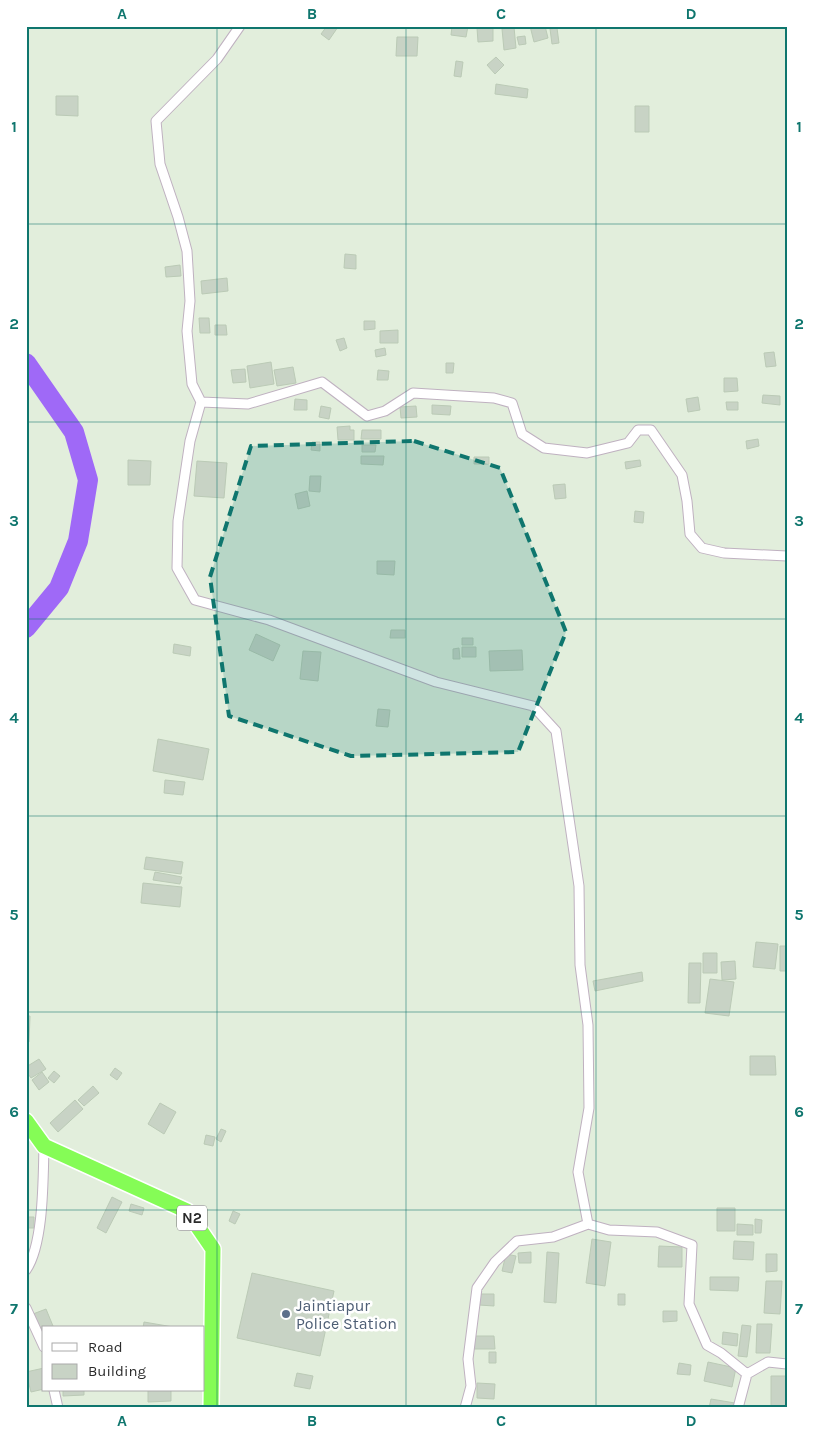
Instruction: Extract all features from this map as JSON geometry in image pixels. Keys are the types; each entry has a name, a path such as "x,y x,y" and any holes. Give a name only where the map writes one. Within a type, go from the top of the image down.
{"highway":[{"name":"N2","path":"26,1121 44,1146 187,1211 213,1249 211,1408"}],"street":[{"path":"240,26 217,58 156,121 160,164 187,251 190,301 187,331 192,384 201,402 190,441 178,521 177,568 195,600 269,620 436,682 533,706 556,731 579,886 580,965 588,1025 589,1108 578,1172 588,1224"},
{"path":"201,402 248,404 322,382 367,416 385,411 413,393 494,398 512,402 522,434 544,448 587,453 628,443 638,430 651,430 682,475 687,500 690,534 702,548 724,552 787,556"},
{"path":"26,1270 31,1263 40,1225 44,1146"},
{"path":"465,1408 471,1386 468,1359 477,1288 495,1262 517,1241 553,1237 588,1224 609,1230 657,1232 692,1245 689,1304 707,1345 721,1353 747,1374"},
{"path":"26,1308 42,1343"},
{"path":"738,1408 747,1374 768,1362 787,1364"},
{"path":"54,1392 58,1408"}],"highlighted area":[{"path":"414,441 500,468 566,632 518,752 351,756 229,716 210,577 251,446"}],"building":[{"path":"327,26 338,27 329,40 321,34"},
{"path":"452,26 468,26 466,37 451,35"},
{"path":"530,26 545,26 548,38 534,42"},
{"path":"514,27 516,48 504,50 502,29"},
{"path":"477,28 493,28 493,41 478,42"},
{"path":"557,28 559,43 552,44 550,29"},
{"path":"525,36 526,44 519,45 517,37"},
{"path":"397,37 418,37 417,56 396,56"},
{"path":"496,57 504,65 495,74 487,65"},
{"path":"456,61 463,62 461,77 454,76"},
{"path":"496,84 528,89 527,98 495,94"},
{"path":"56,96 78,96 78,116 56,115"},
{"path":"635,106 649,106 649,132 635,132"},
{"path":"345,254 356,255 356,269 344,268"},
{"path":"180,265 181,276 166,277 165,267"},
{"path":"227,278 228,291 202,294 201,281"},
{"path":"199,318 209,318 210,333 200,333"},
{"path":"364,321 375,321 375,329 364,330"},
{"path":"215,325 226,325 227,335 215,335"},
{"path":"398,330 398,343 380,343 380,331"},
{"path":"344,338 347,348 340,351 336,340"},
{"path":"385,348 386,355 376,357 375,350"},
{"path":"774,352 776,366 766,367 764,353"},
{"path":"271,362 274,384 250,388 247,366"},
{"path":"446,363 454,363 453,373 446,373"},
{"path":"293,367 296,383 277,386 274,370"},
{"path":"245,369 246,382 233,383 231,370"},
{"path":"378,370 389,371 388,380 377,380"},
{"path":"724,378 737,378 738,391 724,392"},
{"path":"763,395 780,396 780,405 762,403"},
{"path":"698,397 700,410 688,412 686,399"},
{"path":"295,399 307,400 307,410 294,410"},
{"path":"726,402 738,402 738,410 727,410"},
{"path":"432,405 451,406 450,415 432,414"},
{"path":"321,406 331,408 329,419 319,417"},
{"path":"416,406 417,417 401,418 400,407"},
{"path":"350,426 350,430 354,430 354,440 338,440 337,427"},
{"path":"362,430 381,430 381,439 361,439"},
{"path":"758,439 759,446 747,449 746,441"},
{"path":"312,442 320,442 320,451 311,450"},
{"path":"362,445 376,445 375,452 362,452"},
{"path":"361,456 384,456 383,465 361,464"},
{"path":"474,457 489,457 489,464 474,464"},
{"path":"128,460 151,461 150,485 128,485"},
{"path":"640,460 641,466 626,469 625,462"},
{"path":"197,461 227,463 224,498 194,496"},
{"path":"310,476 321,476 320,492 309,491"},
{"path":"565,484 566,498 555,499 553,485"},
{"path":"307,491 310,506 298,509 295,494"},
{"path":"635,511 644,512 643,523 634,522"},
{"path":"377,561 395,561 394,575 377,574"},
{"path":"391,630 405,630 405,638 390,638"},
{"path":"256,634 280,645 273,661 249,650"},
{"path":"462,638 473,638 473,645 462,645"},
{"path":"174,644 191,647 190,656 173,653"},
{"path":"462,647 476,647 476,657 462,657"},
{"path":"459,648 460,659 453,659 453,649"},
{"path":"522,650 523,670 490,671 489,651"},
{"path":"303,651 321,652 318,681 300,679"},
{"path":"378,709 390,710 388,727 376,726"},
{"path":"158,739 209,749 203,780 153,771"},
{"path":"165,780 185,782 183,795 164,793"},
{"path":"146,857 183,862 181,874 144,869"},
{"path":"155,872 182,877 180,884 153,880"},
{"path":"143,883 182,887 180,907 141,903"},
{"path":"756,942 778,944 775,969 753,967"},
{"path":"780,946 787,946 787,971 780,971"},
{"path":"703,953 717,953 717,973 703,973"},
{"path":"735,961 736,979 722,980 721,962"},
{"path":"689,963 701,963 700,1003 688,1003"},
{"path":"642,972 643,981 595,991 593,981"},
{"path":"710,979 734,982 729,1016 705,1013"},
{"path":"26,1016 30,1016 29,1042 26,1042"},
{"path":"750,1056 775,1056 776,1075 750,1075"},
{"path":"39,1059 46,1069 31,1078 26,1071 26,1067"},
{"path":"115,1068 122,1073 117,1080 110,1075"},
{"path":"54,1071 60,1076 54,1083 48,1078"},
{"path":"42,1072 49,1082 39,1090 32,1080"},
{"path":"93,1086 99,1093 84,1106 78,1100"},
{"path":"75,1100 83,1109 58,1132 50,1123"},
{"path":"160,1103 176,1112 164,1134 148,1124"},
{"path":"221,1129 226,1131 221,1142 216,1139"},
{"path":"206,1135 215,1137 213,1146 204,1144"},
{"path":"112,1197 122,1202 106,1233 97,1228"},
{"path":"131,1204 144,1208 142,1215 129,1211"},
{"path":"717,1208 735,1208 735,1231 717,1231"},
{"path":"233,1211 240,1214 235,1224 229,1221"},
{"path":"26,1217 34,1217 34,1228 26,1228"},
{"path":"755,1219 762,1220 761,1233 755,1233"},
{"path":"737,1224 753,1225 753,1235 737,1235"},
{"path":"592,1239 611,1242 605,1286 586,1283"},
{"path":"734,1241 754,1242 753,1260 733,1259"},
{"path":"659,1246 682,1247 682,1267 658,1267"},
{"path":"531,1252 531,1263 519,1263 518,1253"},
{"path":"547,1252 559,1253 556,1303 544,1302"},
{"path":"506,1254 516,1256 512,1273 502,1271"},
{"path":"766,1254 777,1254 777,1271 766,1272"},
{"name":"Jaintiapur Police Station","path":"252,1273 334,1291 320,1356 237,1338"},
{"path":"710,1277 739,1277 738,1291 710,1290"},
{"path":"766,1281 782,1281 780,1314 764,1313"},
{"path":"480,1294 494,1294 494,1306 479,1305"},
{"path":"618,1294 625,1294 625,1305 618,1305"},
{"path":"46,1309 53,1326 42,1326 42,1329 39,1330 33,1314"},
{"path":"663,1311 677,1311 677,1321 663,1322"},
{"path":"144,1322 167,1326 143,1326"},
{"path":"757,1324 772,1324 770,1353 756,1353"},
{"path":"742,1325 751,1326 747,1357 738,1356"},
{"path":"723,1332 738,1334 737,1346 722,1344"},
{"path":"471,1336 494,1336 495,1349 471,1349"},
{"path":"489,1352 496,1352 496,1363 489,1363"},
{"path":"708,1362 736,1368 732,1387 704,1381"},
{"path":"679,1363 691,1365 690,1375 677,1374"},
{"path":"42,1368 42,1389 31,1392 26,1372"},
{"path":"297,1373 313,1376 310,1389 294,1386"},
{"path":"771,1376 787,1376 787,1408 771,1408"},
{"path":"477,1383 495,1384 494,1399 477,1398"},
{"path":"63,1392 84,1392 84,1395 63,1396"},
{"path":"148,1392 171,1392 171,1401 148,1402"},
{"path":"711,1399 735,1403 734,1408 709,1408"}],"waterway":[{"path":"26,363 74,432 88,480 78,541 59,588 26,628"}],"place":[{"name":"Jaintiapur Police Station","path":"286,1314"}]}
